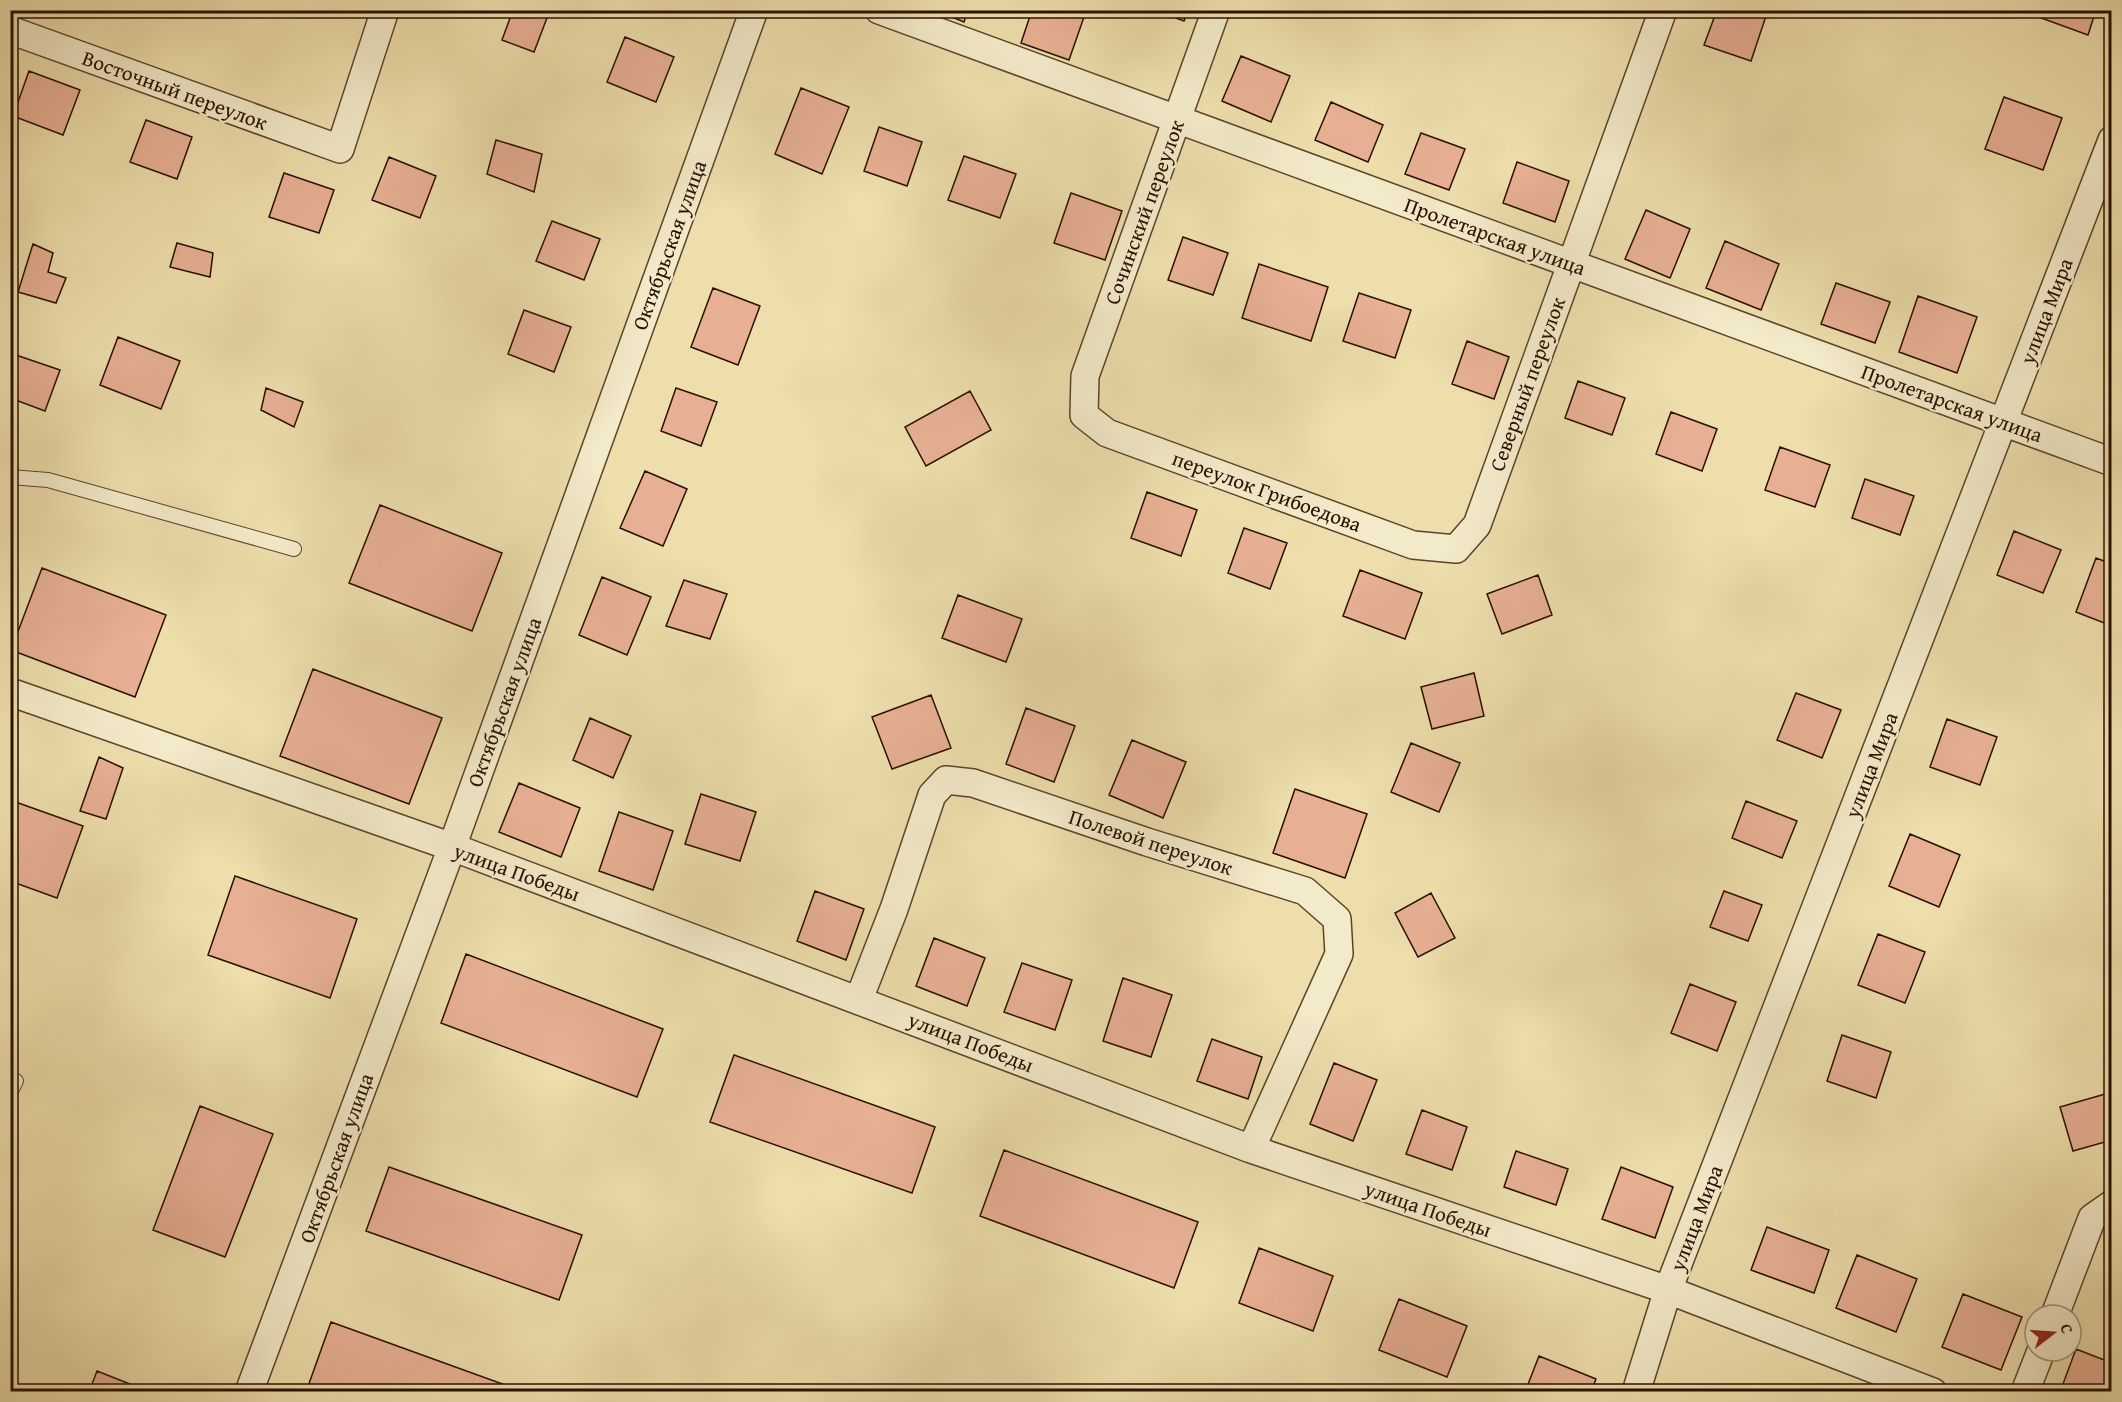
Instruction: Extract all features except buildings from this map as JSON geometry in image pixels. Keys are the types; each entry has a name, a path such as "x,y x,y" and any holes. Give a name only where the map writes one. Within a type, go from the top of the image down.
{"street":[{"name":"Восточный переулок","path":"10,30 340,149 385,10"},
{"name":"Октябрьская улица","path":"249,1392 452,847 754,10"},
{"name":"Пролетарская улица","path":"879,10 2112,462"},
{"name":"Сочинский переулок","path":"1084,415 1085,376 1216,10"},
{"name":"Северный переулок","path":"1456,549 1476,525 1663,10"},
{"name":"улица Мира","path":"1636,1392 1668,1290 2112,140"},
{"name":"переулок Грибоедова","path":"1084,415 1107,433 1413,545 1456,549"},
{"name":"улица Победы","path":"10,692 452,847 1251,1149 1668,1290 1933,1392"},
{"name":"Полевой переулок","path":"859,999 894,909 932,795 946,780 973,783 1147,842 1305,891 1337,919 1340,954 1251,1149"},
{"path":"2060,1303 2092,1218 2112,1204"},
{"path":"2025,1392 2036,1363"}],"lane":[{"path":"10,477 48,480 294,549"}]}
